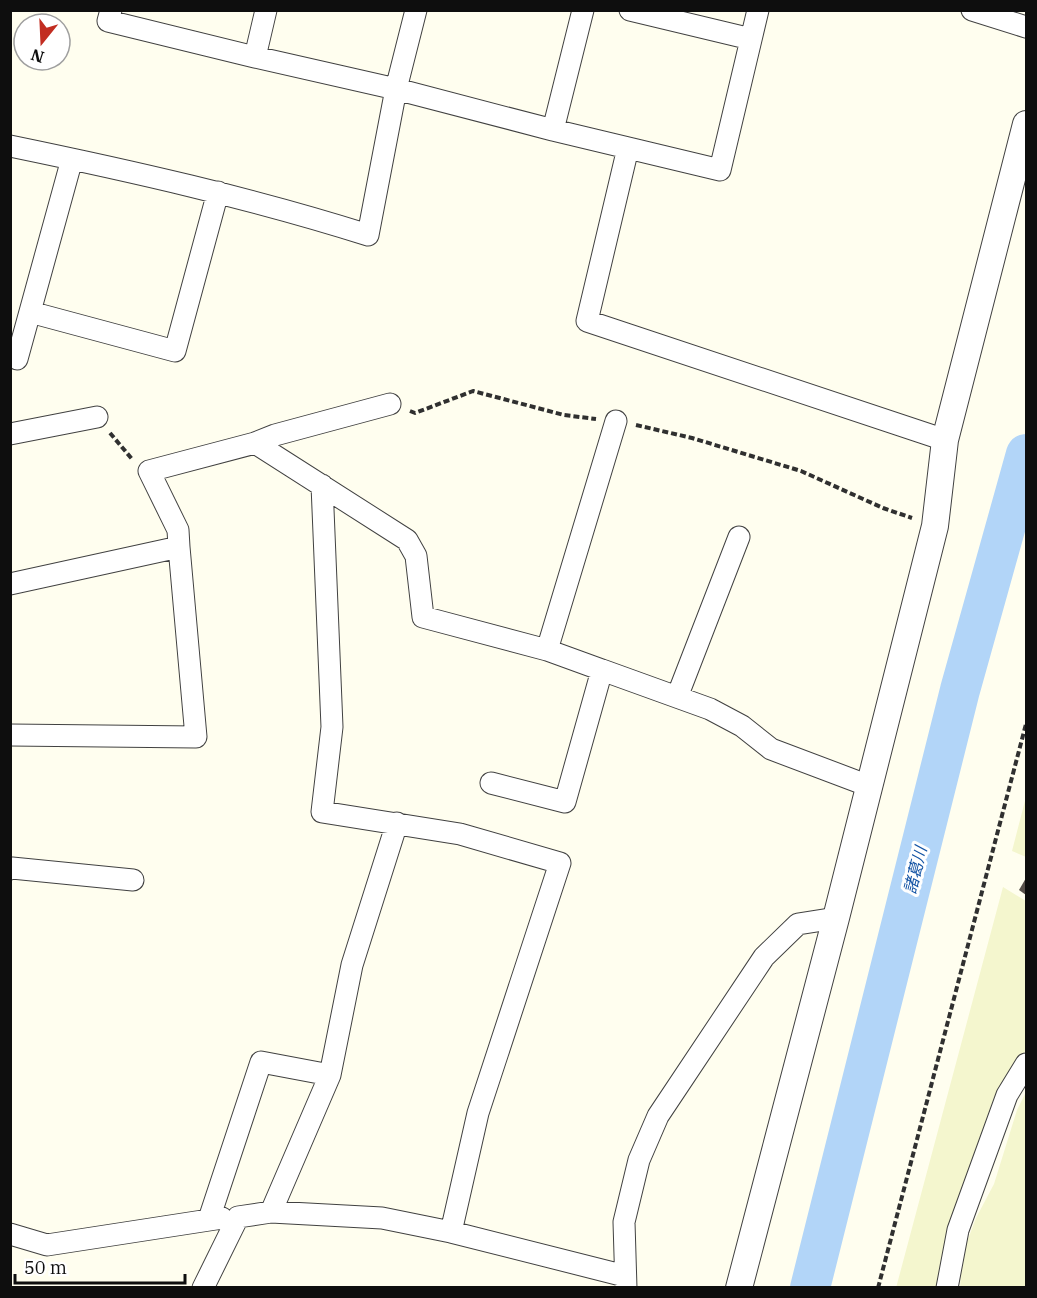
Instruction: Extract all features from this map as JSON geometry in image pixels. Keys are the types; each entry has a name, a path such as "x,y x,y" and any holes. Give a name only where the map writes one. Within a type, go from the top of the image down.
{"street":[{"path":"111,10 108,21 396,89 720,170 758,10"},
{"path":"255,57 266,10"},
{"path":"10,146 218,192 368,235 396,89 416,10"},
{"path":"554,130 583,10"},
{"path":"630,10 751,39"},
{"path":"972,10 1026,27"},
{"path":"739,1287 936,526 945,440 1026,124"},
{"path":"628,148 587,321 945,440"},
{"path":"17,359 72,159"},
{"path":"30,312 175,351 218,192"},
{"path":"10,735 196,737 178,530 149,471 255,444 275,435 390,404"},
{"path":"10,434 97,417"},
{"path":"547,650 616,421"},
{"path":"255,444 407,540 416,556 423,617 547,650 710,709 742,726 771,749 869,786"},
{"path":"322,485 332,728 322,812 460,834 560,863 478,1113 452,1232"},
{"path":"677,697 739,537"},
{"path":"10,584 179,547"},
{"path":"491,783 565,802 603,670"},
{"path":"271,1212 330,1075 352,965 397,823"},
{"path":"10,869 133,880"},
{"path":"10,1234 47,1245 209,1219 271,1212 382,1218 452,1232 625,1282 624,1222 639,1160 658,1116 764,957 798,924 836,918"},
{"path":"209,1219 261,1062 330,1075"},
{"path":"947,1287 958,1230 1007,1095 1026,1064"},
{"path":"203,1287 238,1216"}],"path":[{"path":"390,404 415,413 473,391 564,415 616,421 692,438 801,471 883,508 936,526"},
{"path":"97,417 138,467 149,471"},
{"path":"878,1287 1026,724"}],"green space":[{"path":"1026,797 1026,857 1012,851"},
{"path":"1003,887 1026,901 1026,1050 994,1097 953,1214 936,1287 896,1288"},
{"path":"1026,1092 1026,1287 960,1288 962,1255 976,1218 994,1184 1017,1110"}],"building":[{"path":"1026,878 1026,895 1019,890"}],"waterway":[{"name":"諸葛川","path":"810,1288 960,690 1026,454"}]}
